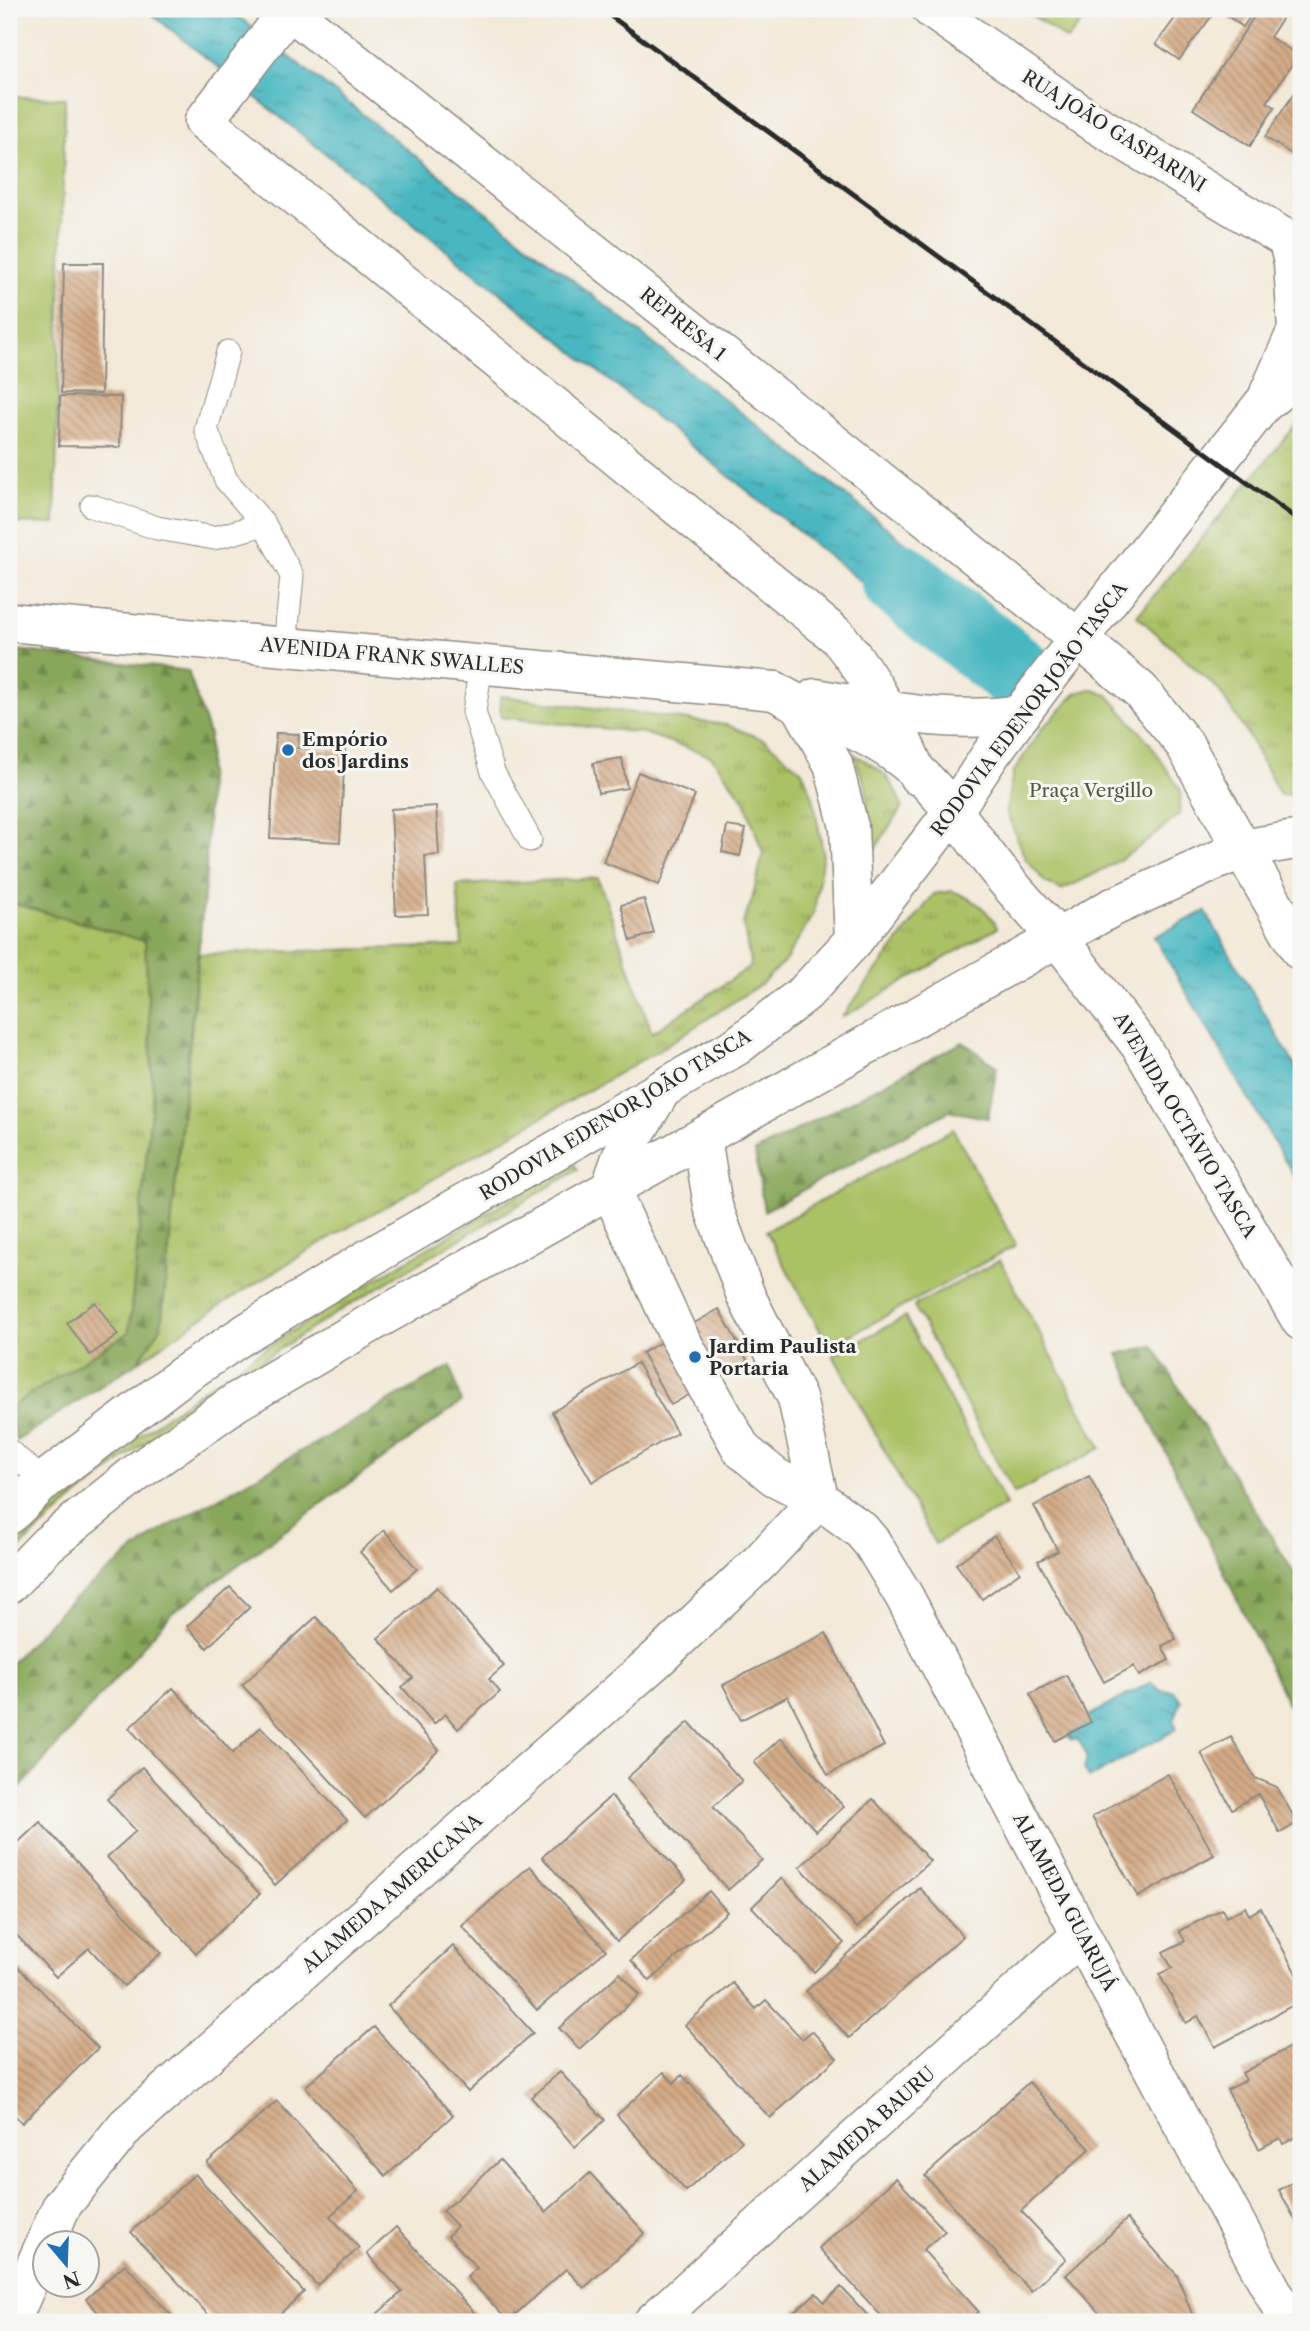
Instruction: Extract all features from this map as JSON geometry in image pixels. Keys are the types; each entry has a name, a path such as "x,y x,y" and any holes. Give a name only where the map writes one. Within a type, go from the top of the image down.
{"street":[{"name":"RUA JOÃO GASPARINI","path":"931,9 1088,119 1294,243"},
{"path":"287,11 210,113 838,637 890,710 918,776"},
{"name":"REPRESA 1","path":"287,11 1140,690 1185,745 1281,847 1301,951"},
{"path":"1263,404 1297,330 1294,243"},
{"name":"RODOVIA EDENOR JOÃO TASCA","path":"9,1515 26,1485 246,1333 369,1258 737,1046 805,993 854,940 954,810 1021,714 1263,404 1301,373"},
{"name":"AVENIDA FRANK SWALLES","path":"9,622 481,664 788,699"},
{"path":"788,699 890,710 931,718 979,720 1021,714"},
{"path":"788,699 833,764 849,827 854,940"},
{"name":"AVENIDA OCTÁVIO TASCA","path":"788,699 866,736 895,754 954,810 1021,899 1058,937 1142,1048 1301,1321"},
{"path":"9,1584 48,1544 140,1470 236,1402 1058,937 1171,879 1281,847"},
{"path":"610,1189 622,1155 661,1091"},
{"path":"702,1138 713,1206 746,1296 797,1398 819,1499"},
{"name":"ALAMEDA GUARUJÁ","path":"610,1189 677,1333 742,1450 775,1477 819,1499 861,1530 891,1574 1289,2322"},
{"name":"ALAMEDA AMERICANA","path":"14,2322 17,2307 62,2205 126,2126 657,1659 760,1562 819,1499"},
{"name":"ALAMEDA BAURU","path":"653,2322 1081,1935"}],"lane":[{"path":"228,352 206,429 226,481 264,524 292,576 285,646"},
{"path":"92,506 157,528 214,538 264,524"},
{"path":"481,664 474,712 493,772 530,839"},
{"path":"9,1451 26,1485"}],"green space":[{"path":"1023,9 1093,9 1067,40"},
{"path":"9,97 65,98 55,524 9,523"},
{"path":"1301,419 1301,794 1280,795 1248,735 1218,689 1137,616"},
{"path":"9,649 188,671 209,735 206,875 161,1327 138,1362 16,1441 9,1408 129,1332 153,1091 145,941 9,902"},
{"name":"Praça Vergillo","path":"1090,689 1108,695 1149,742 1181,791 1179,814 1124,857 1061,890 1045,882 1025,858 1006,811 1013,773 1041,730 1077,693"},
{"path":"500,696 727,725 765,740 802,771 813,797 823,852 814,913 785,961 761,984 656,1052 316,1246 221,1305 138,1362 161,1327 199,954 462,946 457,885 598,878 652,1033 751,966 743,923 752,900 763,854 745,801 711,756 644,733 501,717"},
{"path":"853,754 884,775 894,788 902,807 871,855 866,787"},
{"path":"952,891 979,905 997,928 841,1018 934,894"},
{"path":"9,902 145,941 153,1091 129,1332 9,1408"},
{"path":"963,1042 997,1067 988,1118 949,1111 764,1211 755,1152"},
{"path":"953,1129 1016,1245 829,1347 766,1231"},
{"path":"575,1165 578,1170 355,1302 210,1396 140,1446 73,1500 9,1558 9,1545 72,1489 137,1437 205,1389 345,1298 560,1170"},
{"path":"1000,1260 1101,1448 1014,1494 914,1306"},
{"path":"905,1317 1006,1505 935,1544 833,1355"},
{"path":"1153,1346 1301,1584 1301,1731 1118,1354"},
{"path":"451,1366 461,1402 171,1614 9,1801 9,1665 65,1606 155,1534"}],"water":[{"path":"145,9 229,9 1004,620 959,660"},
{"path":"1205,911 1301,1076 1301,1188 1154,937"},
{"path":"1151,1682 1161,1691 1174,1691 1181,1701 1174,1721 1177,1729 1089,1778 1084,1769 1085,1751 1078,1740 1070,1739 1065,1729"}],"building":[{"path":"1182,9 1217,9 1179,60 1156,44"},
{"path":"1218,9 1255,9 1243,27"},
{"path":"1259,9 1267,9 1282,19 1270,37 1298,55 1267,102 1275,107 1250,146 1193,109"},
{"path":"1301,83 1301,160 1265,137"},
{"path":"64,263 103,263 101,394 61,393"},
{"path":"60,396 121,397 120,447 59,446"},
{"path":"276,733 299,734 298,748 345,750 340,842 270,838"},
{"path":"622,758 627,788 598,793 593,763"},
{"path":"638,772 695,795 659,885 603,862"},
{"path":"436,806 439,855 425,856 428,914 396,915 391,809"},
{"path":"727,826 746,829 740,856 722,852"},
{"path":"644,899 654,933 631,941 621,905"},
{"path":"95,1302 118,1335 90,1355 67,1323"},
{"name":"Jardim Paulista Portaria","path":"719,1309 748,1361 671,1405 642,1353"},
{"path":"637,1363 677,1433 592,1482 552,1412"},
{"path":"1089,1476 1176,1639 1162,1646 1169,1660 1139,1676 1134,1666 1104,1682 1038,1561 1058,1551 1034,1506"},
{"path":"384,1530 417,1569 393,1590 360,1552"},
{"path":"994,1536 1020,1572 982,1599 956,1564"},
{"path":"230,1587 250,1607 207,1648 187,1626"},
{"path":"437,1587 504,1666 489,1679 500,1692 458,1729 445,1714 434,1724 402,1687 413,1678 378,1638"},
{"path":"316,1617 439,1750 365,1818 242,1685"},
{"path":"826,1633 884,1746 828,1775 788,1696 741,1720 723,1685"},
{"path":"1066,1675 1091,1722 1055,1741 1030,1694"},
{"path":"173,1688 233,1753 261,1727 347,1820 275,1885 129,1728"},
{"path":"689,1722 742,1781 713,1807 762,1860 728,1890 627,1778"},
{"path":"1231,1737 1255,1778 1277,1787 1297,1823 1280,1833 1258,1794 1232,1809 1201,1753"},
{"path":"781,1738 844,1807 816,1831 754,1762"},
{"path":"142,1767 260,1894 196,1953 107,1857 136,1831 107,1799"},
{"path":"1168,1774 1214,1855 1138,1897 1092,1817"},
{"path":"611,1796 686,1880 617,1941 542,1857"},
{"path":"873,1799 930,1861 857,1928 800,1867"},
{"path":"40,1822 161,1953 124,1986 89,1948 56,1977 9,1927 9,1851"},
{"path":"530,1866 606,1950 537,2010 462,1926"},
{"path":"782,1878 844,1943 814,1972 752,1907"},
{"path":"920,1888 963,1936 849,2038 806,1991"},
{"path":"709,1891 727,1912 650,1981 631,1960"},
{"path":"1245,1907 1249,1915 1261,1908 1301,1983 1301,2001 1215,2047 1198,2016 1186,2023 1159,1974 1172,1968 1163,1952 1185,1941 1179,1931 1222,1909 1226,1917"},
{"path":"453,1946 533,2033 468,2092 388,2006"},
{"path":"15,1964 98,2048 22,2123 9,2109 9,1970"},
{"path":"620,1973 639,1995 579,2049 559,2028"},
{"path":"733,1983 756,2009 766,2000 802,2039 812,2031 837,2058 770,2118 685,2025"},
{"path":"374,2027 453,2115 386,2176 305,2087"},
{"path":"1301,2041 1301,2134 1283,2144 1280,2138 1259,2149 1227,2090 1246,2080 1242,2073"},
{"path":"560,2072 605,2120 575,2147 531,2097"},
{"path":"664,2072 674,2083 682,2075 742,2141 686,2191 617,2115"},
{"path":"1029,2082 1090,2149 1021,2211 1066,2259 1031,2291 925,2176"},
{"path":"277,2101 358,2191 330,2216 359,2248 317,2285 207,2163"},
{"path":"500,2160 546,2212 590,2173 645,2233 584,2288 566,2269 508,2321 467,2277 477,2268 448,2236 457,2226 443,2211"},
{"path":"195,2174 304,2292 271,2322 215,2322 131,2232"},
{"path":"896,2178 945,2231 923,2250 979,2312 967,2322 887,2322 819,2248"},
{"path":"1301,2178 1301,2231 1279,2190"},
{"path":"1127,2219 1177,2275 1195,2322 1107,2322 1066,2275"},
{"path":"396,2227 483,2322 368,2322 402,2292 367,2254"},
{"path":"125,2264 172,2316 165,2322 107,2322 87,2300 102,2300 102,2285"},
{"path":"841,2287 874,2322 804,2322 794,2312 816,2293 824,2302"}],"waterway":[{"path":"898,579 1018,674"}],"railway":[{"path":"601,9 1301,522"}],"place":[{"name":"Empório dos Jardins","path":"288,750"},
{"name":"Jardim Paulista Portaria","path":"695,1357"}]}
